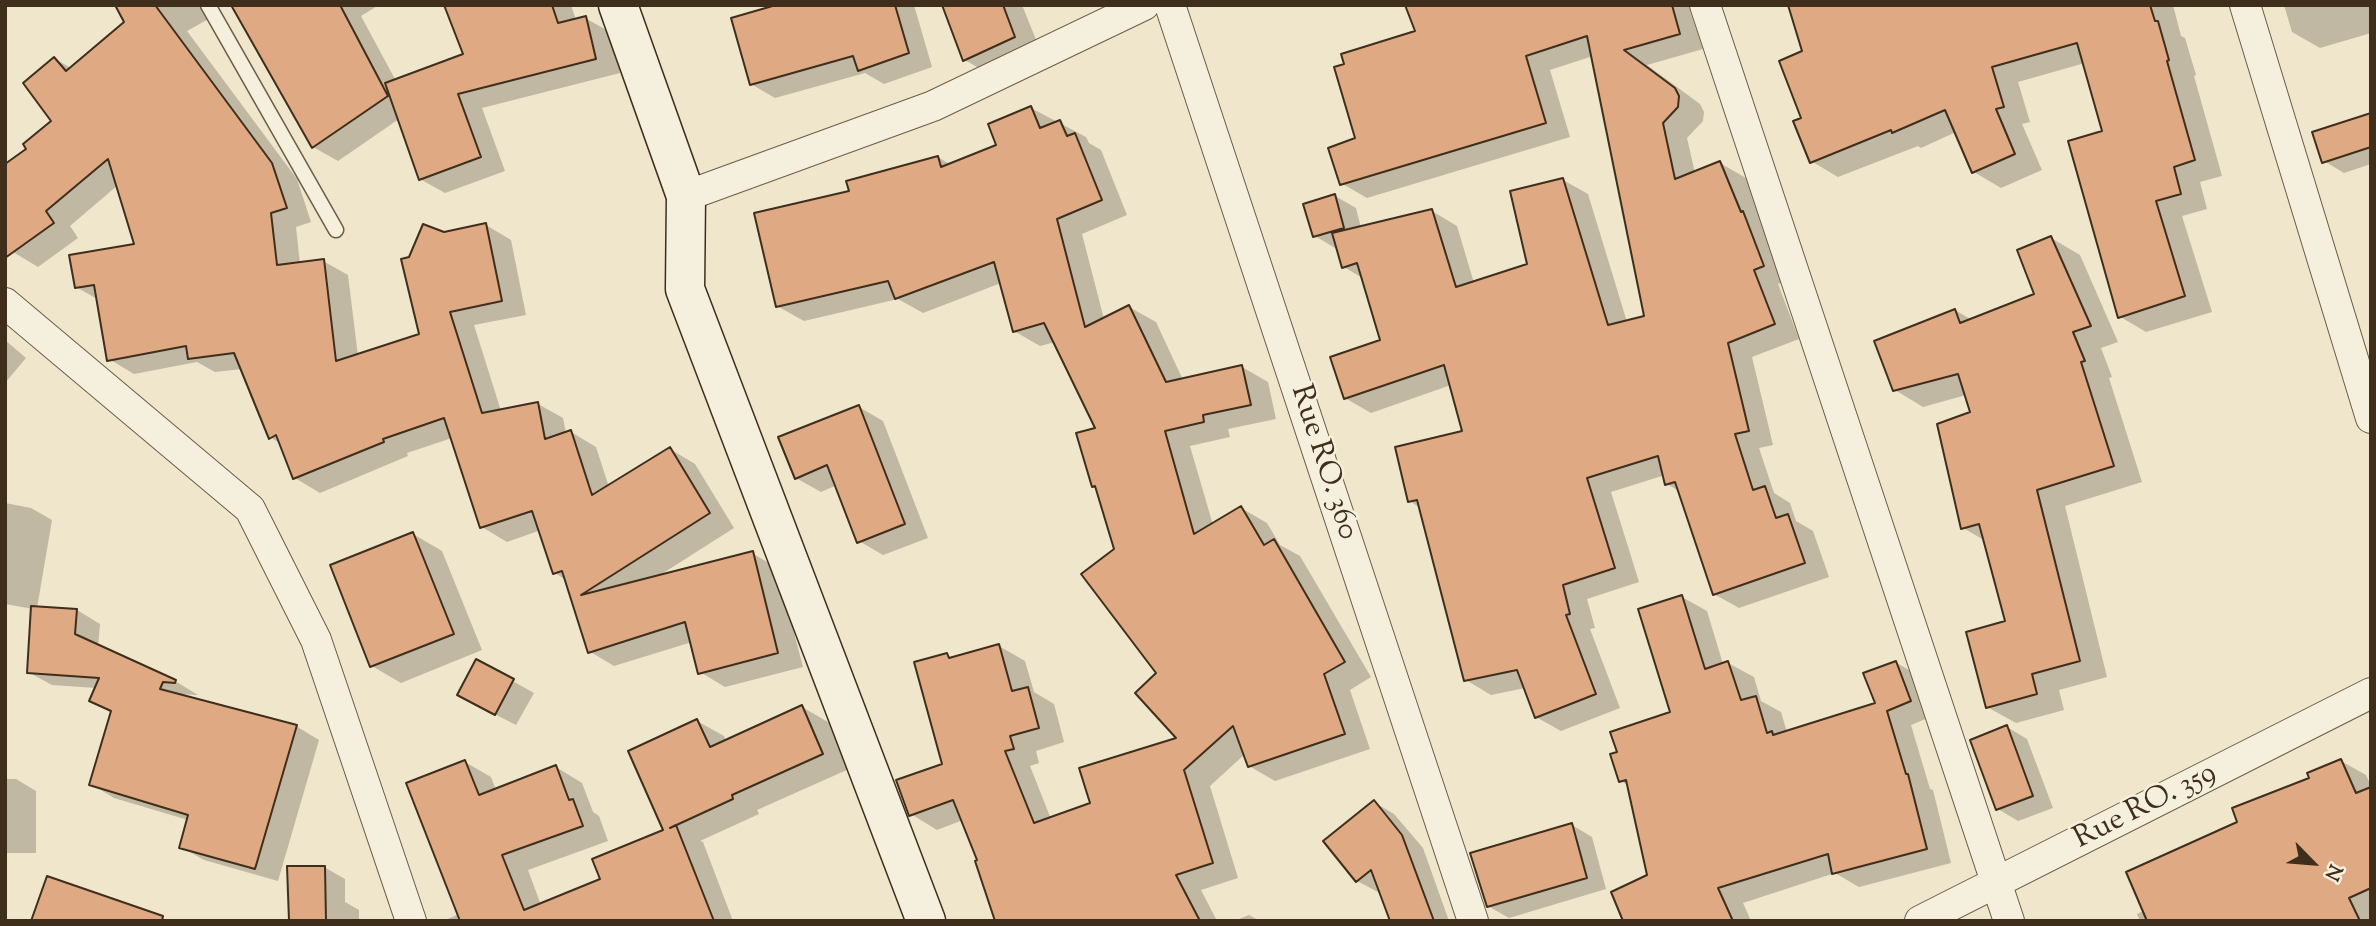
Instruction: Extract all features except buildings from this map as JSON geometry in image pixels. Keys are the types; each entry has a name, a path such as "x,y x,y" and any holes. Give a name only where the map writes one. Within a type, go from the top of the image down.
{"street":[{"path":"618,5 686,196 685,289 926,921"},
{"path":"686,196 933,106 1144,5"},
{"name":"Rue RO. 360","path":"1170,5 1473,921"},
{"path":"1705,5 2009,921"},
{"path":"2245,5 2371,418"},
{"path":"5,303 250,509 316,640 411,921"},
{"name":"Rue RO. 359","path":"1920,921 2371,693"}],"lane":[{"path":"208,5 336,230"}]}
